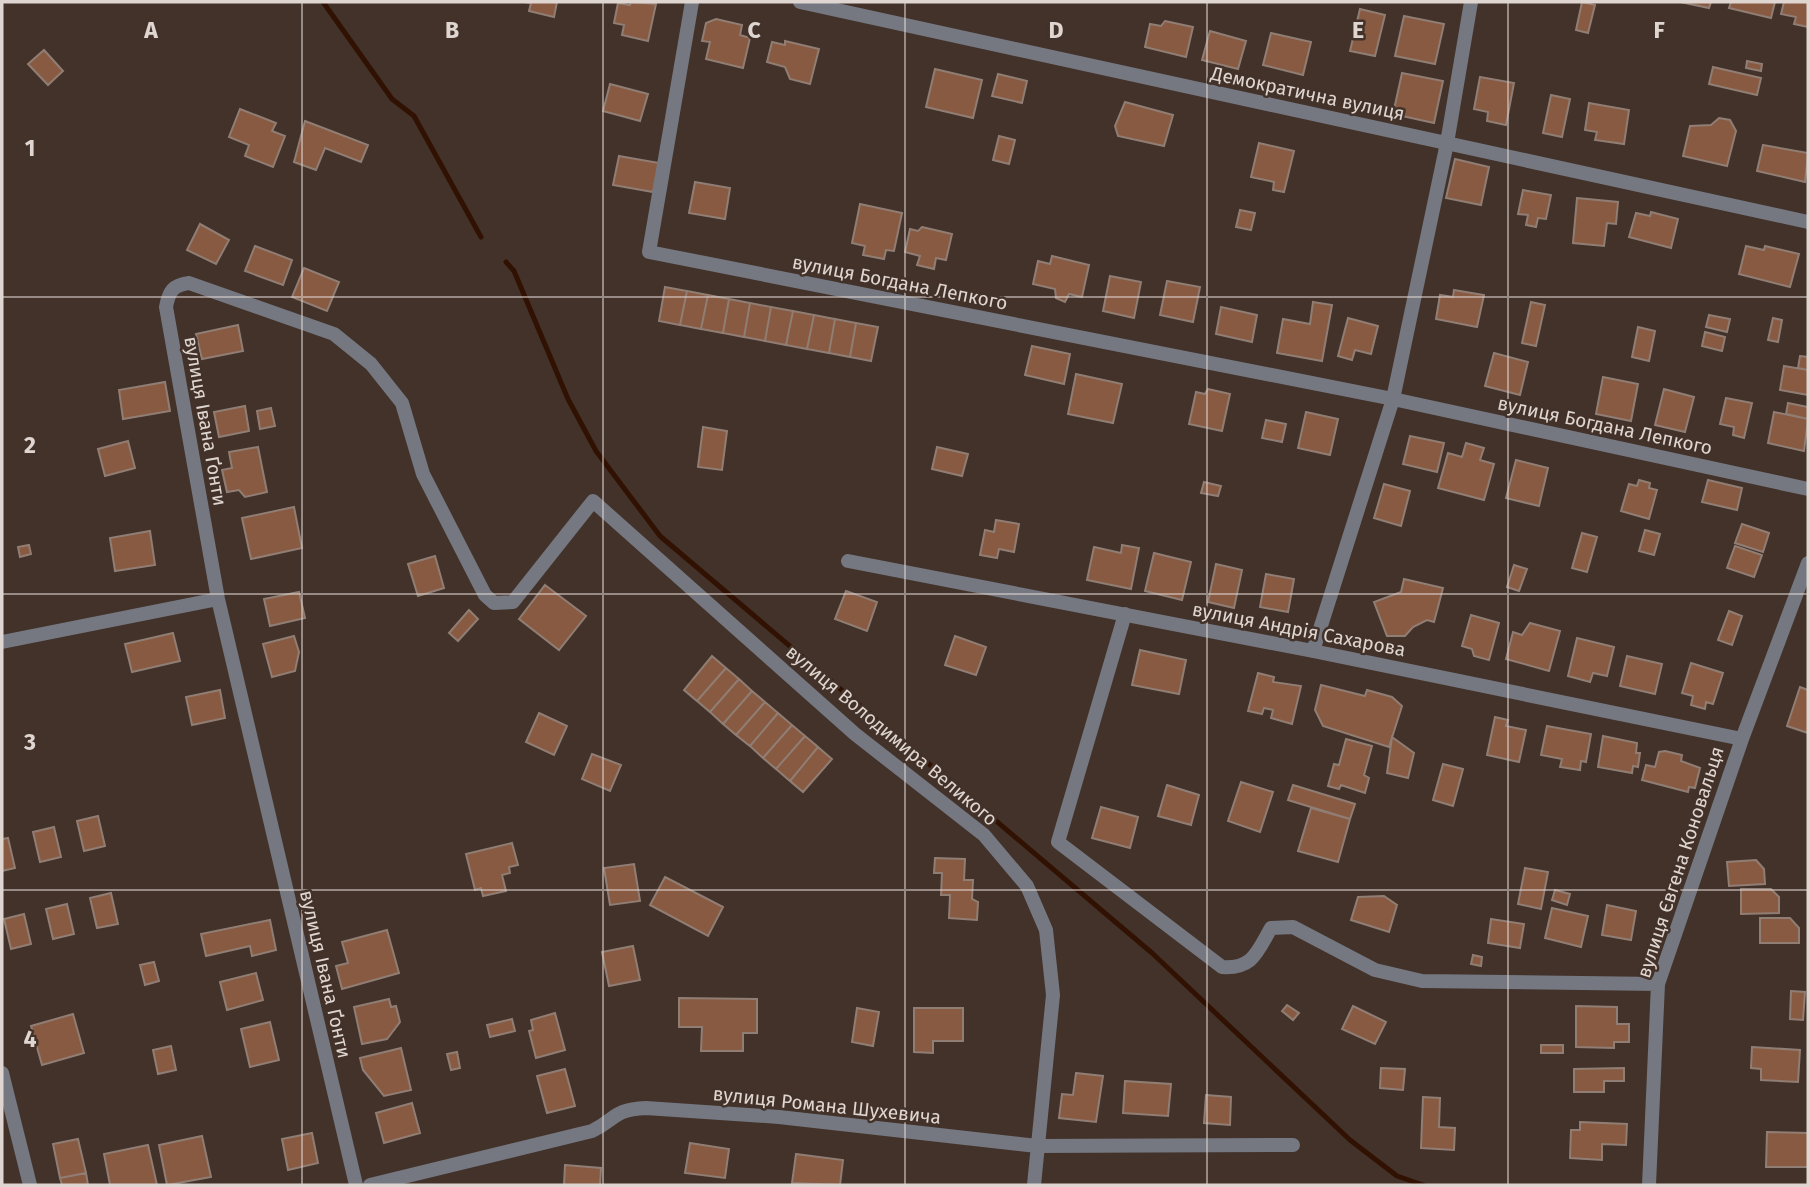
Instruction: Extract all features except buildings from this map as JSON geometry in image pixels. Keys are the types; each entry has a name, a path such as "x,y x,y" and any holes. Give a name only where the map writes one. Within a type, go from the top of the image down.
{"street":[{"name":"вулиця Богдана Лепкого","path":"692,2 649,252 1393,399 1808,489"},
{"name":"Демократична вулиця","path":"800,2 1808,222"},
{"path":"1313,651 1393,399 1447,143 1471,2"},
{"name":"вулиця Івана Ґонти","path":"356,1185 218,599 166,307 168,293 178,285 189,282 334,334 371,364 402,403 424,474 485,595 494,603 513,602 593,501"},
{"name":"вулиця Володимира Великого","path":"593,501 855,734 984,835 1027,886 1046,930 1053,995 1034,1185"},
{"name":"вулиця Андрія Сахарова","path":"848,561 1313,651 1742,739"},
{"name":"вулиця Євгена Коновальця","path":"1649,1185 1658,984 1742,739 1808,563"},
{"path":"2,642 218,599"},
{"path":"1125,614 1058,842 1222,967 1237,968 1251,961 1270,928 1281,926 1293,927 1375,970 1422,981 1658,984"},
{"path":"2,1073 30,1185"},
{"name":"вулиця Романа Шухевича","path":"370,1185 592,1131 603,1125 611,1116 627,1109 779,1116 1037,1146 1293,1145"}],"waterway":[{"path":"323,2 392,99 414,116 481,237"},
{"path":"506,262 514,271 568,399 596,451 660,536 1152,953 1350,1140 1397,1176 1423,1185"}]}
